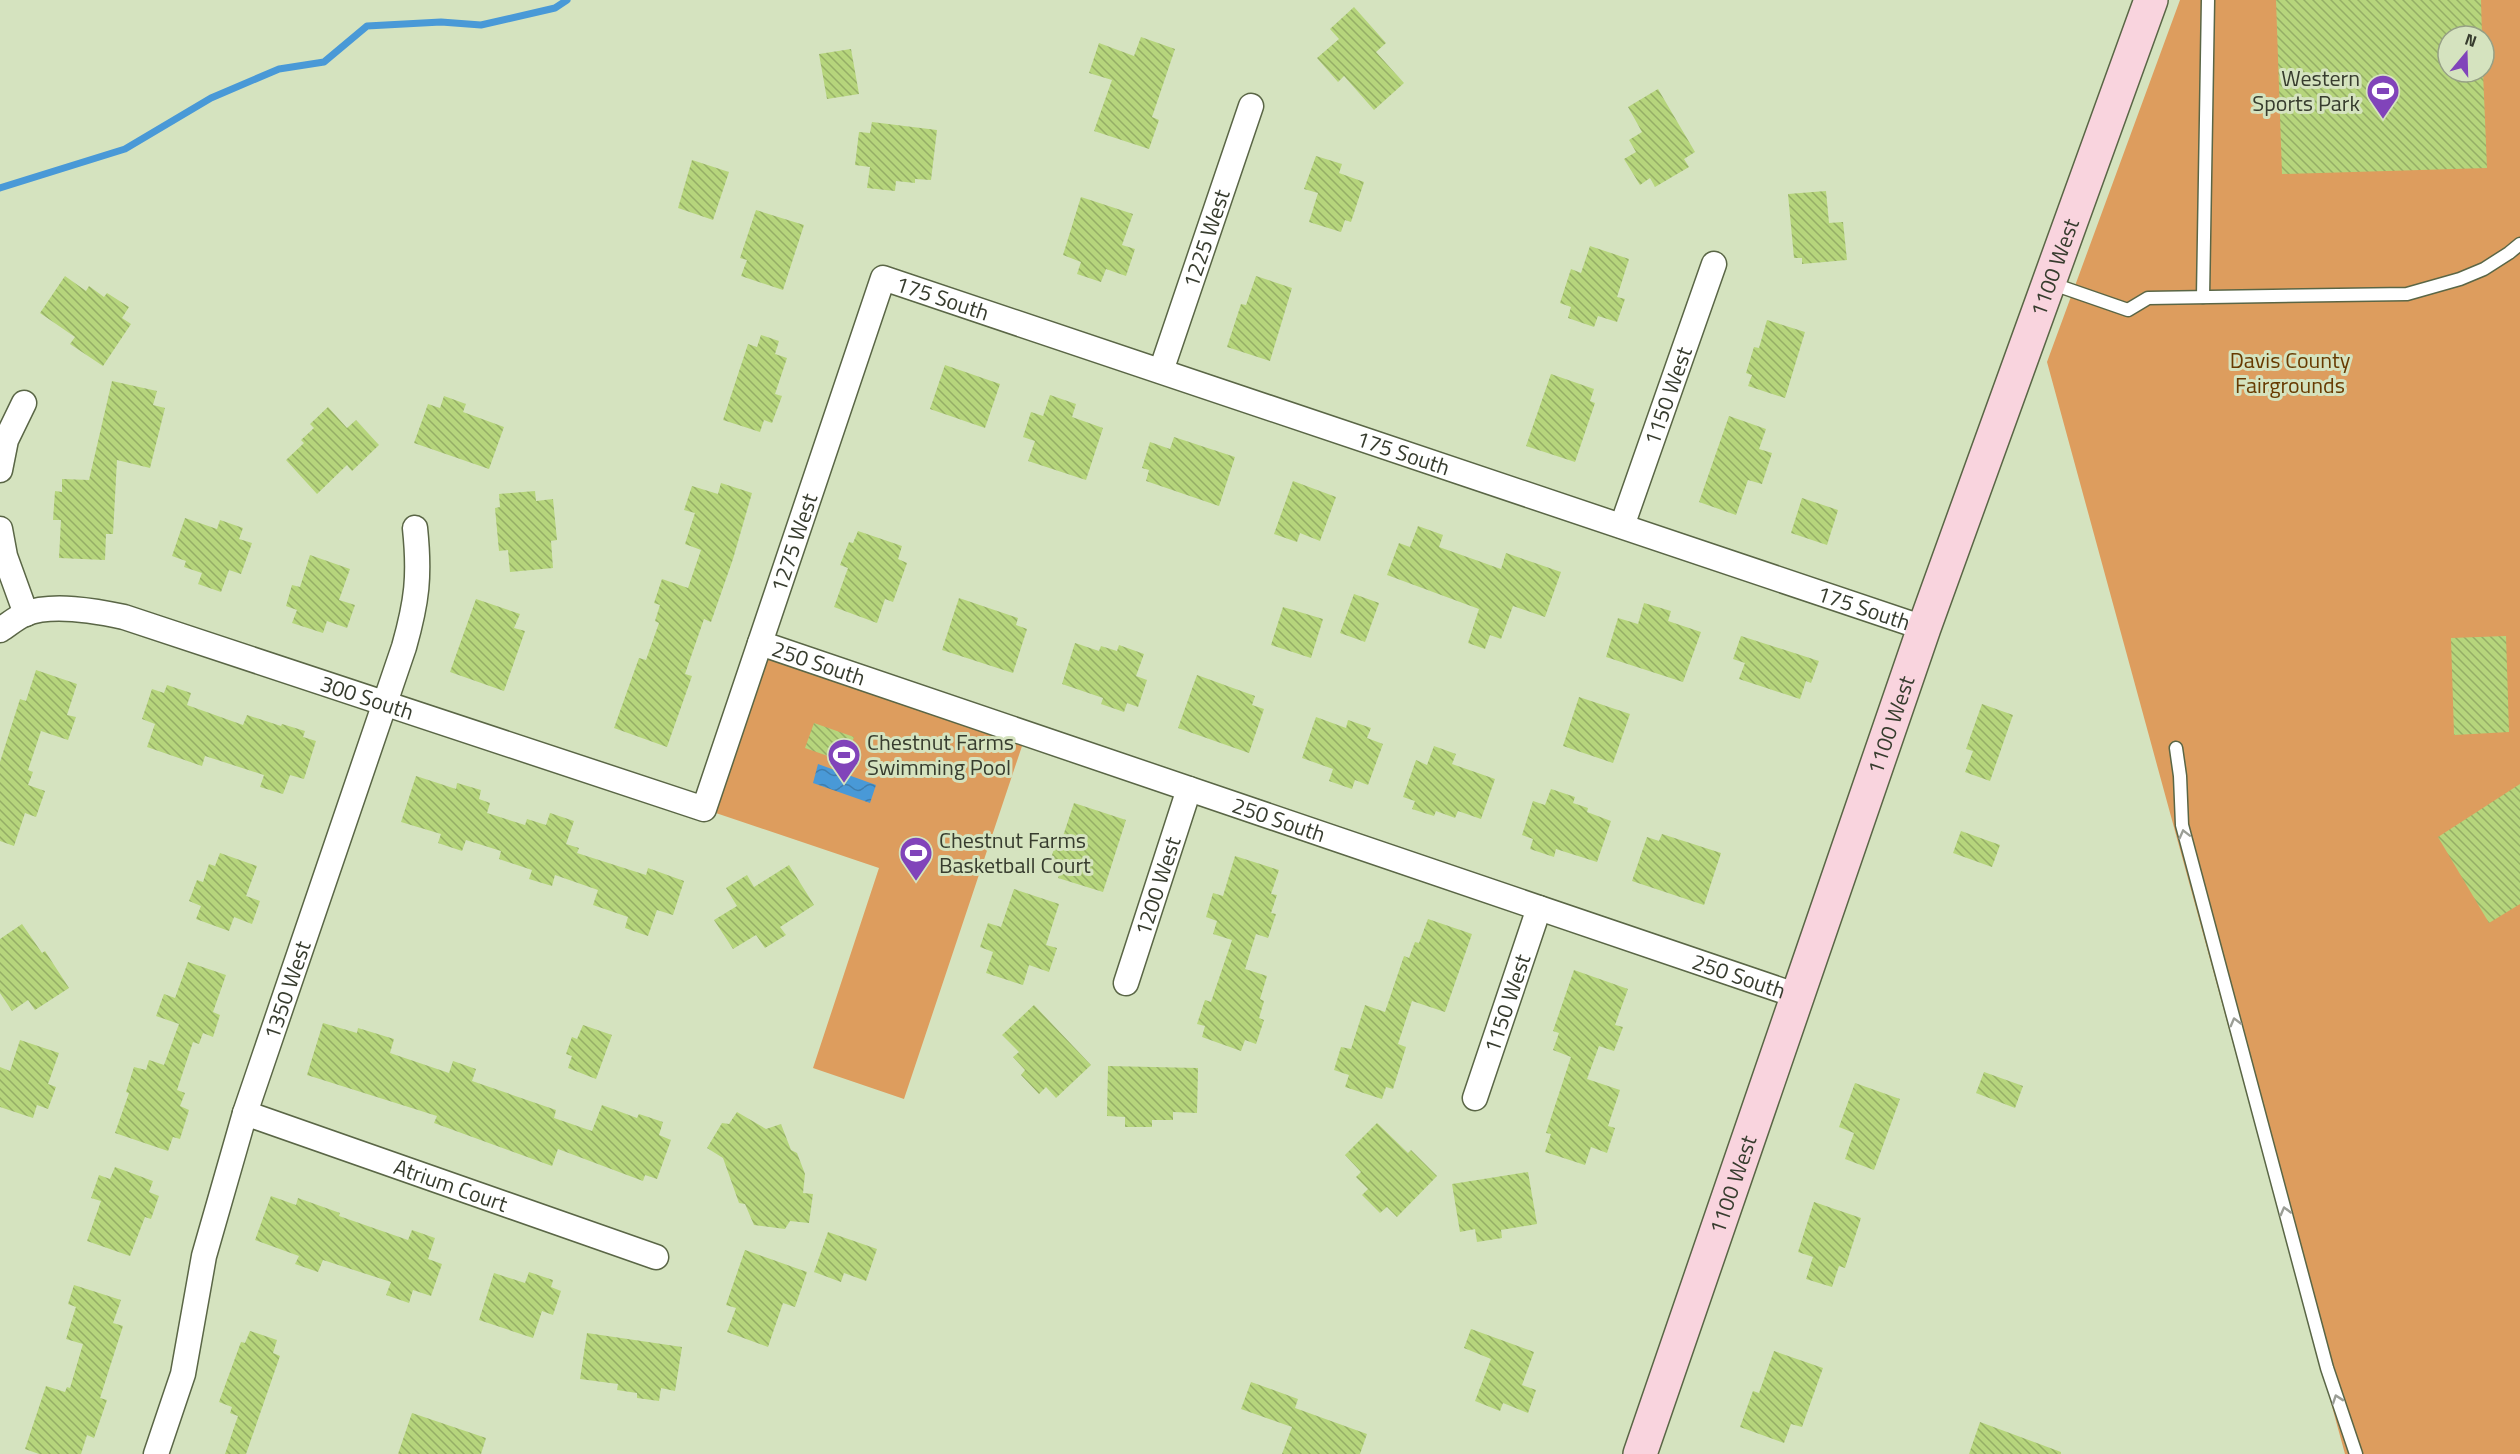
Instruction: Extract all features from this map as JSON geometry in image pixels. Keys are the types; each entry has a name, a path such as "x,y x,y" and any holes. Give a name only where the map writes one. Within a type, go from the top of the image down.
{"street":[{"name":"1100 West","path":"1640,1454 1924,628 2151,0"},
{"name":"1225 West","path":"1161,371 1251,106"},
{"name":"1150 West","path":"1622,526 1714,264"},
{"name":"175 South","path":"883,278 1924,628"},
{"name":"1275 West","path":"704,809 883,278"},
{"path":"0,470 6,440 24,403"},
{"name":"1350 West","path":"156,1454 183,1374 204,1256 245,1113 385,703 416,604 418,562 415,528"},
{"path":"0,530 5,556 26,614 0,630"},
{"name":"300 South","path":"26,614 55,609 88,610 124,617 704,809"},
{"name":"250 South","path":"760,643 1798,996"},
{"name":"1200 West","path":"1126,983 1189,789"},
{"name":"1150 West","path":"1475,1098 1539,908"},
{"name":"Atrium Court","path":"245,1113 656,1257"}],"lane":[{"path":"2203,297 2208,0"},
{"path":"2050,283 2128,310 2148,298 2407,294 2460,279 2484,269 2509,254 2520,244"},
{"path":"2176,748 2180,776 2182,825 2327,1368 2356,1454"}],"green space":[{"name":"Davis County Fairgrounds","path":"2180,0 2520,0 2520,1454 2345,1454 2047,362"},
{"path":"760,643 1026,734 904,1099 813,1068 879,868 704,809"}],"water":[{"name":"Chestnut Farms Swimming Pool","path":"818,764 876,785 870,803 813,783"}],"building":[{"name":"Western Sports Park","path":"2276,0 2481,0 2482,24 2436,24 2436,84 2484,84 2487,168 2282,174"},
{"path":"1354,7 1386,43 1376,52 1404,83 1374,110 1344,76 1338,82 1317,58 1339,39 1330,29"},
{"path":"1141,37 1175,49 1152,117 1159,120 1149,149 1094,131 1112,80 1089,73 1099,43 1134,56"},
{"path":"851,49 859,94 827,99 819,54"},
{"path":"1658,89 1695,152 1684,159 1689,167 1655,187 1650,178 1640,185 1624,159 1636,152 1629,140 1642,132 1628,107"},
{"path":"872,122 937,130 931,180 915,179 915,183 896,181 895,191 867,188 870,167 855,165 859,132 870,133"},
{"path":"1316,156 1342,164 1339,173 1364,182 1351,222 1345,220 1341,232 1309,222 1318,193 1304,189"},
{"path":"692,160 729,172 713,220 678,208"},
{"path":"1826,191 1829,223 1843,222 1847,260 1802,264 1802,258 1794,258 1788,194"},
{"path":"1081,197 1133,214 1122,245 1135,249 1126,276 1106,269 1101,282 1077,274 1081,262 1063,255"},
{"path":"756,210 804,225 783,290 741,276 747,260 740,258"},
{"path":"1590,246 1629,259 1617,297 1625,299 1617,322 1598,316 1594,327 1568,318 1571,307 1560,303 1571,269 1581,273"},
{"path":"65,276 86,291 89,286 104,297 107,293 129,307 122,318 131,324 103,366 70,344 75,337 40,313"},
{"path":"1256,276 1292,288 1270,361 1227,347 1241,304 1246,305"},
{"path":"1767,320 1805,332 1785,398 1748,386 1752,375 1746,373 1754,347 1759,348"},
{"path":"761,335 779,341 775,354 787,358 775,394 782,396 772,423 764,420 760,432 723,420 748,344 757,347"},
{"path":"945,365 1000,384 985,428 930,409"},
{"path":"1551,374 1594,389 1590,401 1595,403 1575,462 1526,446"},
{"path":"112,381 157,391 153,405 165,408 150,468 117,460 113,534 106,534 105,560 59,558 61,520 53,520 55,491 62,492 62,479 89,480"},
{"path":"1050,395 1076,404 1072,417 1103,428 1086,480 1028,461 1035,441 1023,437 1031,412 1043,416"},
{"path":"444,396 466,404 463,412 504,427 489,469 414,443 428,404 440,408"},
{"path":"328,407 347,428 356,420 379,445 352,471 347,465 317,494 286,460 304,443 301,440 314,428 310,424"},
{"path":"1729,416 1766,429 1759,449 1772,453 1762,484 1748,480 1736,515 1699,502"},
{"path":"1174,437 1235,457 1219,506 1146,481 1149,470 1142,468 1150,442 1170,449"},
{"path":"1293,481 1336,497 1320,541 1300,533 1297,542 1274,534"},
{"path":"721,483 752,493 733,559 711,622 704,619 685,674 692,676 667,747 614,728 639,658 646,660 659,623 655,621 660,605 654,603 662,579 688,588 701,550 685,544 695,513 684,510 692,486 718,494"},
{"path":"535,491 536,501 553,499 557,540 551,541 553,568 510,572 508,550 499,551 495,508 500,507 499,494"},
{"path":"1802,498 1838,510 1827,545 1791,533"},
{"path":"185,518 217,529 220,520 243,528 239,539 252,543 241,574 229,570 221,592 198,584 202,573 184,567 186,561 172,556"},
{"path":"1418,526 1443,535 1439,547 1501,569 1506,553 1561,572 1545,617 1513,606 1501,639 1490,635 1485,649 1468,643 1479,609 1387,575 1399,543 1410,547"},
{"path":"858,531 902,546 898,559 907,563 893,602 885,599 877,623 834,607 848,568 840,565 849,542 853,543"},
{"path":"310,555 350,569 339,600 355,605 347,628 327,621 323,633 292,623 297,610 286,606 292,585 300,587"},
{"path":"1354,594 1379,603 1365,642 1340,633"},
{"path":"959,598 1018,618 1016,625 1027,629 1013,673 942,650"},
{"path":"476,599 520,614 514,628 525,631 504,691 450,672"},
{"path":"1644,603 1671,611 1668,621 1701,632 1683,682 1606,657 1618,618 1638,624"},
{"path":"1283,607 1323,619 1311,658 1271,645"},
{"path":"1741,636 1819,661 1811,683 1806,681 1800,699 1739,679 1745,663 1733,659"},
{"path":"2506,636 2509,732 2454,735 2451,638"},
{"path":"1075,643 1099,651 1101,646 1117,651 1119,645 1144,654 1136,676 1147,680 1138,707 1127,703 1124,712 1101,704 1103,698 1062,684"},
{"path":"36,670 77,684 67,715 76,717 68,740 41,731 28,770 33,772 28,785 45,791 36,817 25,813 14,846 0,841 0,762 20,699 26,701"},
{"path":"1197,675 1255,696 1252,705 1264,709 1249,753 1178,728"},
{"path":"167,685 191,693 187,705 243,725 247,715 305,731 303,737 316,741 304,779 290,775 283,794 260,787 264,775 205,756 202,766 147,747 155,724 142,719 152,689 164,693"},
{"path":"1579,697 1630,714 1613,763 1563,746"},
{"path":"1982,704 2013,715 1990,781 1965,772 1973,751 1966,749"},
{"path":"1316,717 1346,728 1348,720 1371,728 1367,738 1383,744 1368,785 1355,780 1352,789 1329,781 1333,769 1302,758"},
{"path":"814,723 854,737 845,762 805,748"},
{"path":"1434,746 1456,754 1452,764 1495,779 1481,819 1458,811 1455,818 1436,811 1434,816 1412,809 1415,801 1403,797 1416,760 1427,765"},
{"path":"416,776 456,789 457,783 481,790 479,799 490,803 487,813 525,825 527,819 546,825 550,813 574,821 566,844 579,848 577,853 646,875 648,868 684,881 673,915 657,910 648,936 625,928 628,917 593,905 598,890 555,875 552,886 529,879 532,870 499,859 501,851 466,840 462,851 438,843 441,834 401,822"},
{"path":"2520,784 2520,904 2489,923 2438,837"},
{"path":"1551,789 1575,797 1573,803 1588,808 1587,812 1611,821 1597,862 1556,849 1554,857 1530,849 1533,839 1522,835 1533,801 1545,805"},
{"path":"1074,803 1126,820 1103,892 1058,878 1062,865 1050,861 1057,840 1061,842"},
{"path":"1961,831 2000,845 1992,867 1953,853"},
{"path":"1662,834 1721,853 1704,905 1632,881 1647,837 1659,841"},
{"path":"220,853 257,866 246,896 260,901 252,924 234,917 229,931 196,919 201,906 189,901 197,880 203,882 209,864 215,866"},
{"path":"1235,856 1279,870 1271,894 1277,895 1271,913 1276,914 1268,938 1256,934 1245,969 1267,976 1260,999 1264,1001 1259,1018 1264,1020 1256,1044 1245,1040 1241,1051 1202,1037 1205,1026 1197,1024 1205,1000 1211,1002 1232,940 1213,934 1217,921 1206,917 1213,893 1223,896"},
{"path":"789,865 814,905 780,927 786,935 765,948 756,935 733,949 714,920 737,906 726,888 747,875 754,887"},
{"path":"1014,889 1059,904 1046,945 1057,948 1049,972 1029,965 1023,985 986,973 993,952 980,947 988,923 1001,927"},
{"path":"1428,919 1472,934 1445,1012 1412,1001 1398,1044 1406,1047 1393,1089 1386,1087 1382,1099 1345,1087 1349,1075 1334,1070 1341,1047 1351,1049 1365,1005 1385,1012 1404,956 1409,958 1415,942 1419,943"},
{"path":"22,924 42,953 45,951 69,988 35,1010 28,1000 12,1011 0,993 0,939"},
{"path":"188,962 226,975 213,1012 220,1015 213,1037 203,1033 199,1044 193,1042 177,1090 185,1093 180,1106 189,1110 180,1139 173,1137 168,1151 115,1133 129,1093 126,1092 134,1067 146,1070 149,1060 164,1065 179,1024 156,1016 164,994 175,998"},
{"path":"1574,970 1628,989 1615,1025 1623,1027 1614,1051 1599,1046 1587,1079 1620,1090 1608,1126 1615,1128 1607,1153 1591,1147 1585,1165 1545,1152 1551,1134 1546,1133 1571,1057 1553,1050 1559,1033 1553,1031"},
{"path":"1034,1005 1091,1065 1056,1098 1046,1087 1039,1094 1021,1075 1025,1070 1013,1057 1019,1052 1002,1035"},
{"path":"323,1023 357,1033 358,1028 394,1039 390,1053 449,1073 453,1061 476,1069 472,1081 556,1110 554,1118 592,1131 602,1105 637,1118 639,1114 663,1122 659,1135 671,1140 657,1179 645,1175 643,1181 558,1149 552,1166 434,1123 437,1116 307,1075"},
{"path":"583,1025 612,1035 596,1079 568,1068 572,1056 566,1054 572,1037 577,1039"},
{"path":"20,1040 59,1053 48,1084 56,1087 48,1109 37,1105 33,1118 0,1107 0,1067 10,1071"},
{"path":"1108,1066 1198,1068 1197,1113 1173,1112 1173,1120 1152,1120 1152,1127 1125,1127 1125,1117 1107,1116"},
{"path":"1984,1072 2023,1086 2015,1108 1976,1093"},
{"path":"1855,1083 1900,1099 1874,1170 1845,1159 1854,1133 1839,1127"},
{"path":"737,1112 766,1129 781,1124 791,1150 797,1153 805,1174 803,1193 813,1194 809,1223 790,1221 785,1229 754,1225 745,1204 739,1203 723,1158 707,1148 722,1123 729,1124"},
{"path":"1377,1123 1408,1153 1411,1150 1437,1176 1397,1217 1387,1207 1380,1213 1362,1195 1368,1189 1356,1177 1361,1172 1345,1155"},
{"path":"115,1167 153,1181 149,1192 159,1196 151,1219 145,1217 130,1256 87,1241 101,1201 91,1198 99,1175 110,1179"},
{"path":"1528,1172 1537,1224 1501,1230 1502,1238 1477,1242 1475,1229 1460,1232 1452,1184"},
{"path":"271,1196 296,1205 298,1198 340,1213 339,1216 408,1240 412,1230 435,1238 428,1259 442,1264 431,1296 413,1290 409,1303 386,1295 391,1282 323,1260 318,1272 295,1264 299,1256 255,1240"},
{"path":"1814,1202 1861,1218 1845,1268 1839,1266 1832,1287 1806,1279 1813,1257 1798,1252"},
{"path":"828,1232 877,1249 866,1281 844,1273 841,1282 814,1272"},
{"path":"745,1250 807,1272 795,1307 783,1303 768,1347 727,1332 736,1308 726,1305"},
{"path":"529,1272 553,1280 551,1287 561,1291 553,1315 542,1311 533,1338 479,1320 494,1273 525,1283"},
{"path":"74,1285 121,1300 113,1323 123,1326 100,1398 107,1400 94,1438 87,1435 81,1454 39,1454 25,1449 46,1386 65,1392 67,1387 70,1388 83,1344 66,1339 76,1307 68,1304"},
{"path":"1471,1329 1534,1352 1522,1385 1536,1390 1528,1413 1503,1403 1500,1411 1475,1401 1491,1359 1464,1348"},
{"path":"250,1331 277,1340 273,1353 280,1356 246,1454 225,1454 238,1416 230,1413 232,1407 219,1402 241,1342 245,1343"},
{"path":"587,1333 682,1347 675,1391 661,1388 659,1401 637,1398 637,1393 617,1390 618,1384 580,1379"},
{"path":"1774,1351 1823,1368 1802,1427 1791,1424 1784,1443 1740,1427 1753,1391 1759,1393"},
{"path":"1251,1382 1298,1399 1295,1408 1367,1434 1360,1454 1282,1454 1292,1427 1241,1409"},
{"path":"412,1413 486,1438 481,1454 398,1454"},
{"path":"1980,1422 2061,1452 2061,1454 1969,1454"}],"waterway":[{"path":"0,188 125,149 211,98 279,69 324,62 367,26 441,22 481,25 555,8 567,0"}],"place":[{"name":"Western Sports Park","path":"2383,120"},
{"name":"Chestnut Farms Swimming Pool","path":"844,784"},
{"name":"Chestnut Farms Basketball Court","path":"916,882"}]}
